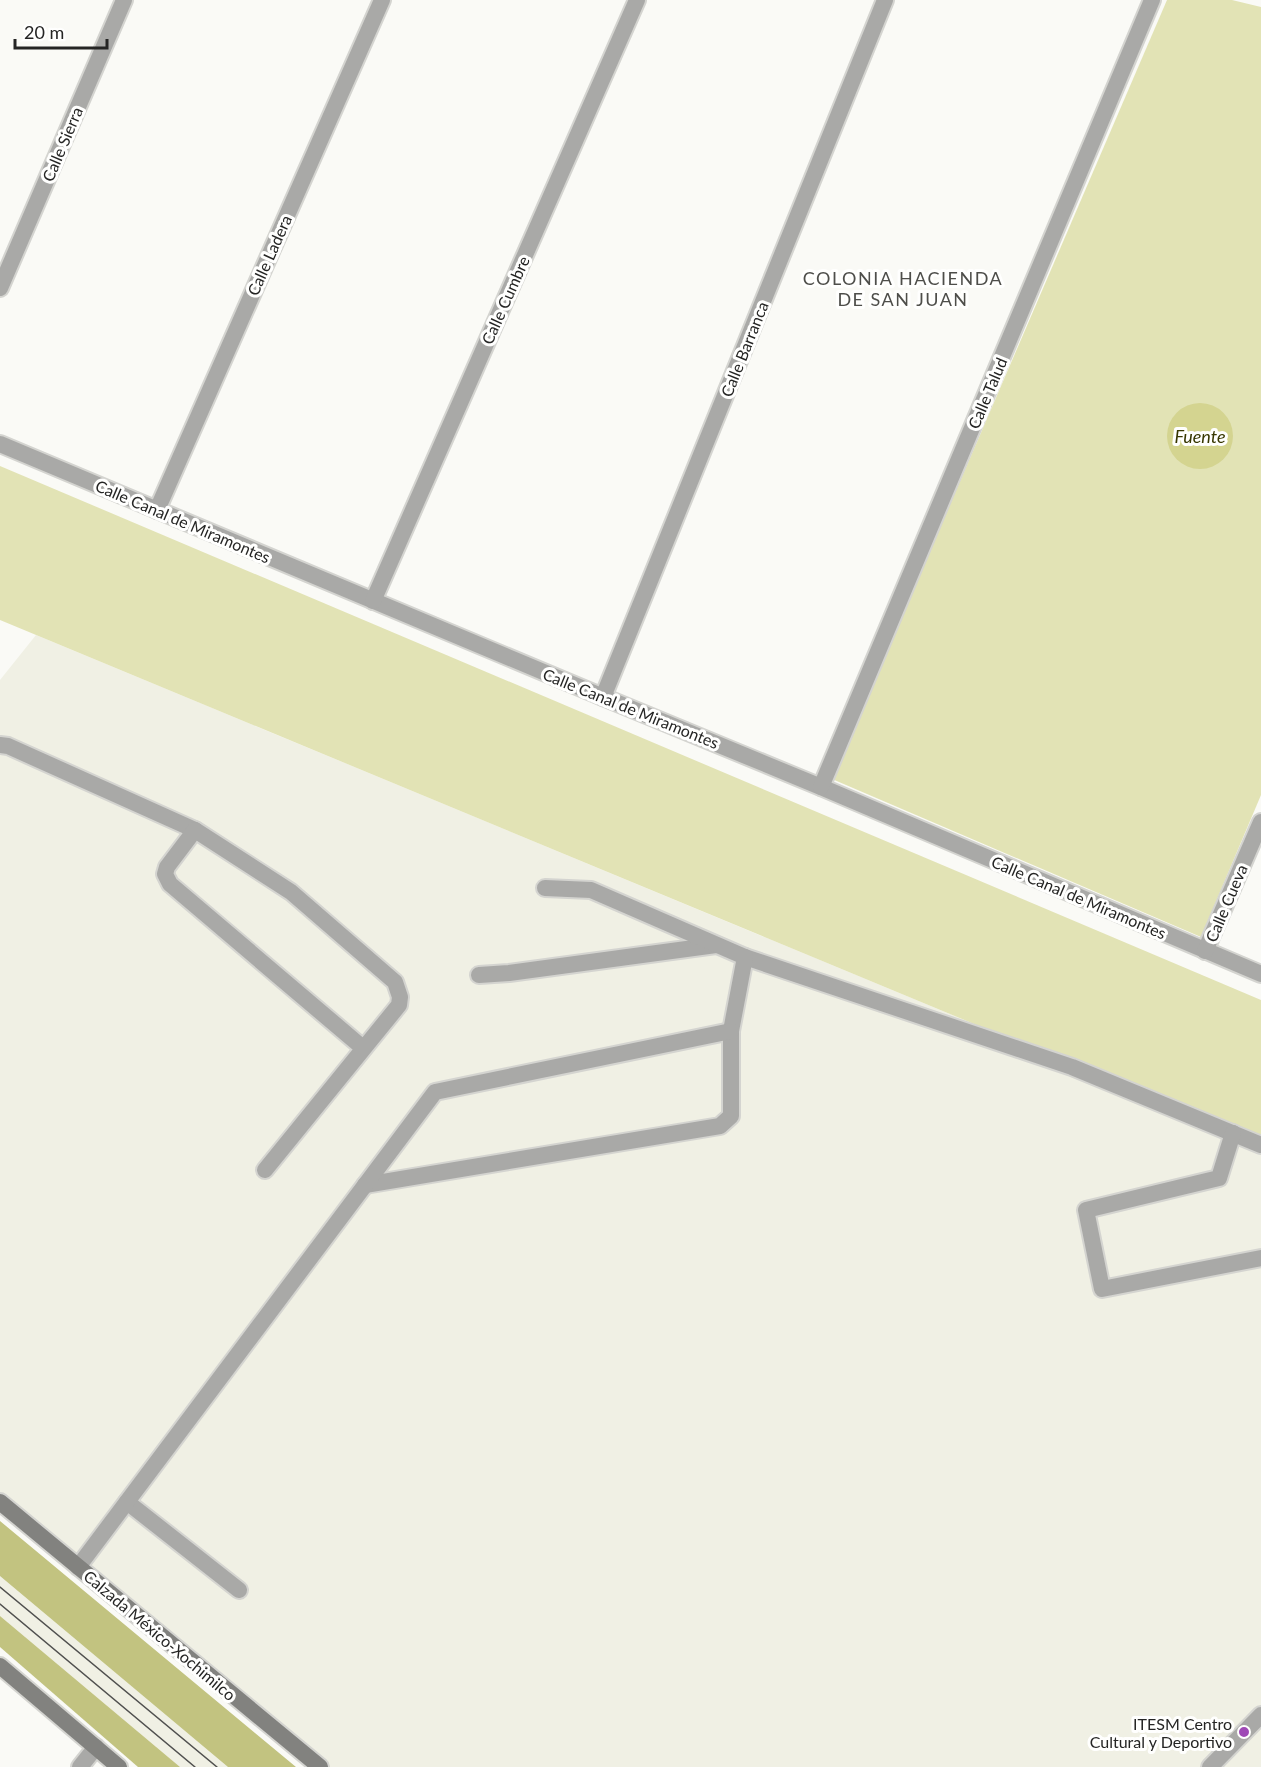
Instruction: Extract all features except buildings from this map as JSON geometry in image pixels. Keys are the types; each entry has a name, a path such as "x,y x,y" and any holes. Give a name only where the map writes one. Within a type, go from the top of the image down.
{"main road":[{"name":"Calzada México-Xochimilco","path":"0,1502 320,1767"},
{"path":"2,1672 119,1767"}],"street":[{"name":"Calle Sierra","path":"0,288 124,0"},
{"name":"Calle Ladera","path":"158,510 382,0"},
{"name":"Calle Cumbre","path":"373,601 637,0"},
{"name":"Calle Barranca","path":"603,697 885,0"},
{"name":"Calle Talud","path":"821,786 1152,0"},
{"name":"Calle Canal de Miramontes","path":"0,444 821,786 1261,974"},
{"path":"0,745 8,746 195,830 291,892 395,982 400,997 399,1005 265,1170"},
{"name":"Calle Cueva","path":"1205,951 1261,822"},
{"path":"195,830 166,867 165,874 170,884 363,1048"},
{"path":"545,888 591,890 745,957 1072,1067 1261,1145"},
{"path":"479,975 718,945"},
{"path":"365,1185 720,1126 731,1116 731,1031 745,957"},
{"path":"78,1566 435,1092 731,1031"},
{"path":"1233,1133 1219,1178 1086,1210 1101,1289 1261,1258"},
{"path":"127,1502 239,1590"},
{"path":"1210,1767 1261,1715"},
{"path":"80,1767 96,1747"}],"shaded area":[{"path":"1167,0 1232,0 1261,7 1261,795 1201,937 832,779"},
{"path":"0,466 1261,1000 1261,1143 0,620"},
{"path":"36,635 1261,1143 1261,1767 320,1767 0,1502 0,680"},
{"path":"0,1521 296,1767 228,1767 0,1576"},
{"path":"0,1576 228,1767 180,1767 0,1616"},
{"path":"0,1616 180,1767 138,1767 0,1647"}],"water":[{"name":"Fuente","path":"1200,403 1213,405 1228,418 1233,436 1231,449 1218,464 1200,469 1187,467 1172,454 1167,436 1169,423 1182,408"}],"tram line":[{"path":"0,1587 217,1767"},
{"path":"0,1604 195,1767"}],"place":[{"name":"ITESM Centro Cultural y Deportivo","path":"1244,1732"}],"district":[{"name":"COLONIA HACIENDA DE SAN JUAN","path":"903,288"}]}
